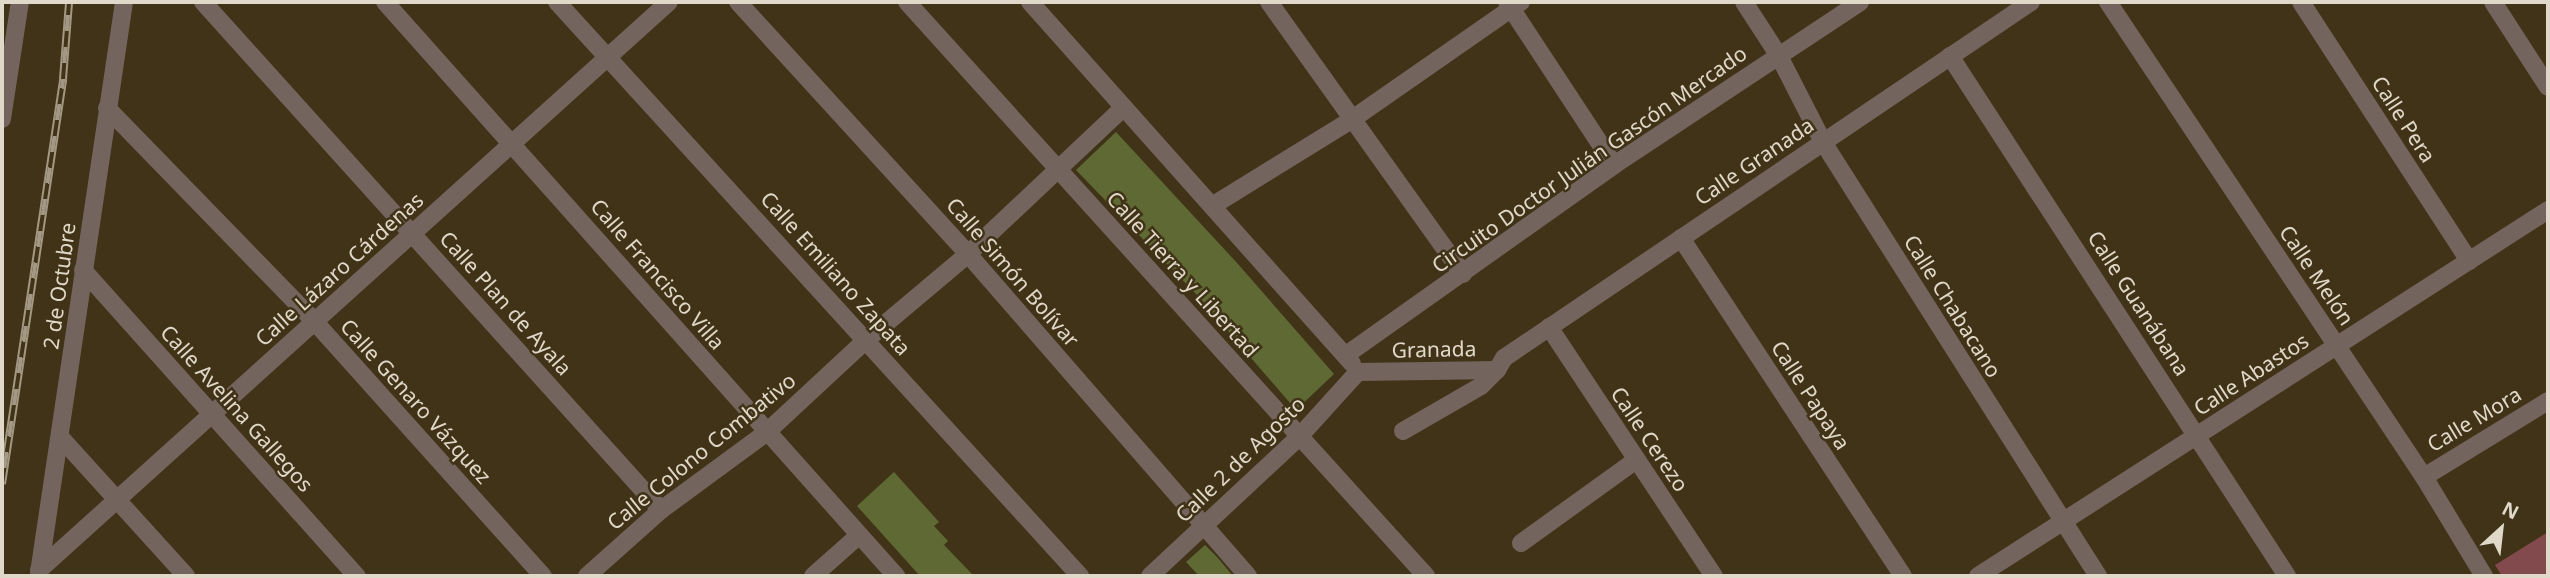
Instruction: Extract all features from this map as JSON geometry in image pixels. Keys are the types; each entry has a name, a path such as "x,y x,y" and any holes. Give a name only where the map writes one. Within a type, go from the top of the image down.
{"street":[{"path":"2,119 6,59 20,2"},
{"name":"2 de Octubre","path":"39,573 124,2"},
{"name":"Calle Plan de Ayala","path":"204,2 662,510"},
{"name":"Calle Francisco Villa","path":"385,2 896,576"},
{"name":"Calle Emiliano Zapata","path":"557,2 1080,576"},
{"name":"Calle Lázaro Cárdenas","path":"39,573 669,2"},
{"name":"Calle Simón Bolívar","path":"738,2 968,254 1248,576"},
{"name":"Calle Tierra y Libertad","path":"907,2 1426,576"},
{"path":"1030,2 1346,355 1358,372"},
{"path":"1269,2 1463,274"},
{"name":"Calle Chabacano","path":"1744,2 1779,56 1823,142 2098,576"},
{"name":"Circuito Doctor Julián Gascón Mercado","path":"1346,355 1614,165 1860,2"},
{"name":"Calle Granada","path":"1403,431 1481,386 1500,364 1549,327 2031,2"},
{"name":"Calle Melón","path":"2108,2 2424,477 2484,576"},
{"name":"Calle Pera","path":"2301,2 2469,261"},
{"path":"2493,2 2548,86"},
{"path":"1212,206 1351,120 1513,4 1614,165"},
{"name":"Calle Guanábana","path":"1951,56 2287,576"},
{"name":"Calle Colono Combativo","path":"587,576 662,510 767,432 866,340 968,254 1125,107"},
{"name":"Calle Genaro Vázquez","path":"107,108 315,322 543,576"},
{"name":"Calle Abastos","path":"1978,576 2548,210"},
{"name":"Calle Papaya","path":"1681,238 1903,576"},
{"name":"Calle Avelina Gallegos","path":"83,270 357,576"},
{"name":"Calle Cerezo","path":"1549,327 1714,576"},
{"name":"Granada","path":"1358,372 1500,364"},
{"name":"Calle 2 de Agosto","path":"1150,576 1299,437 1358,372"},
{"name":"Calle Mora","path":"2424,477 2548,401"},
{"path":"61,438 186,576"},
{"path":"1521,543 1636,460"},
{"path":"813,576 858,536"}],"shaded area":[{"path":"2548,532 2548,576 2502,576 2495,565"}],"building":[{"path":"1116,132 1238,264 1334,374 1296,410 1196,294 1076,170"},
{"path":"894,472 939,522 934,526 948,541 944,545 974,576 920,576 857,506"},
{"path":"1205,545 1233,576 1199,576 1186,562"}],"railway":[{"path":"2,484 63,79 69,2"}]}
